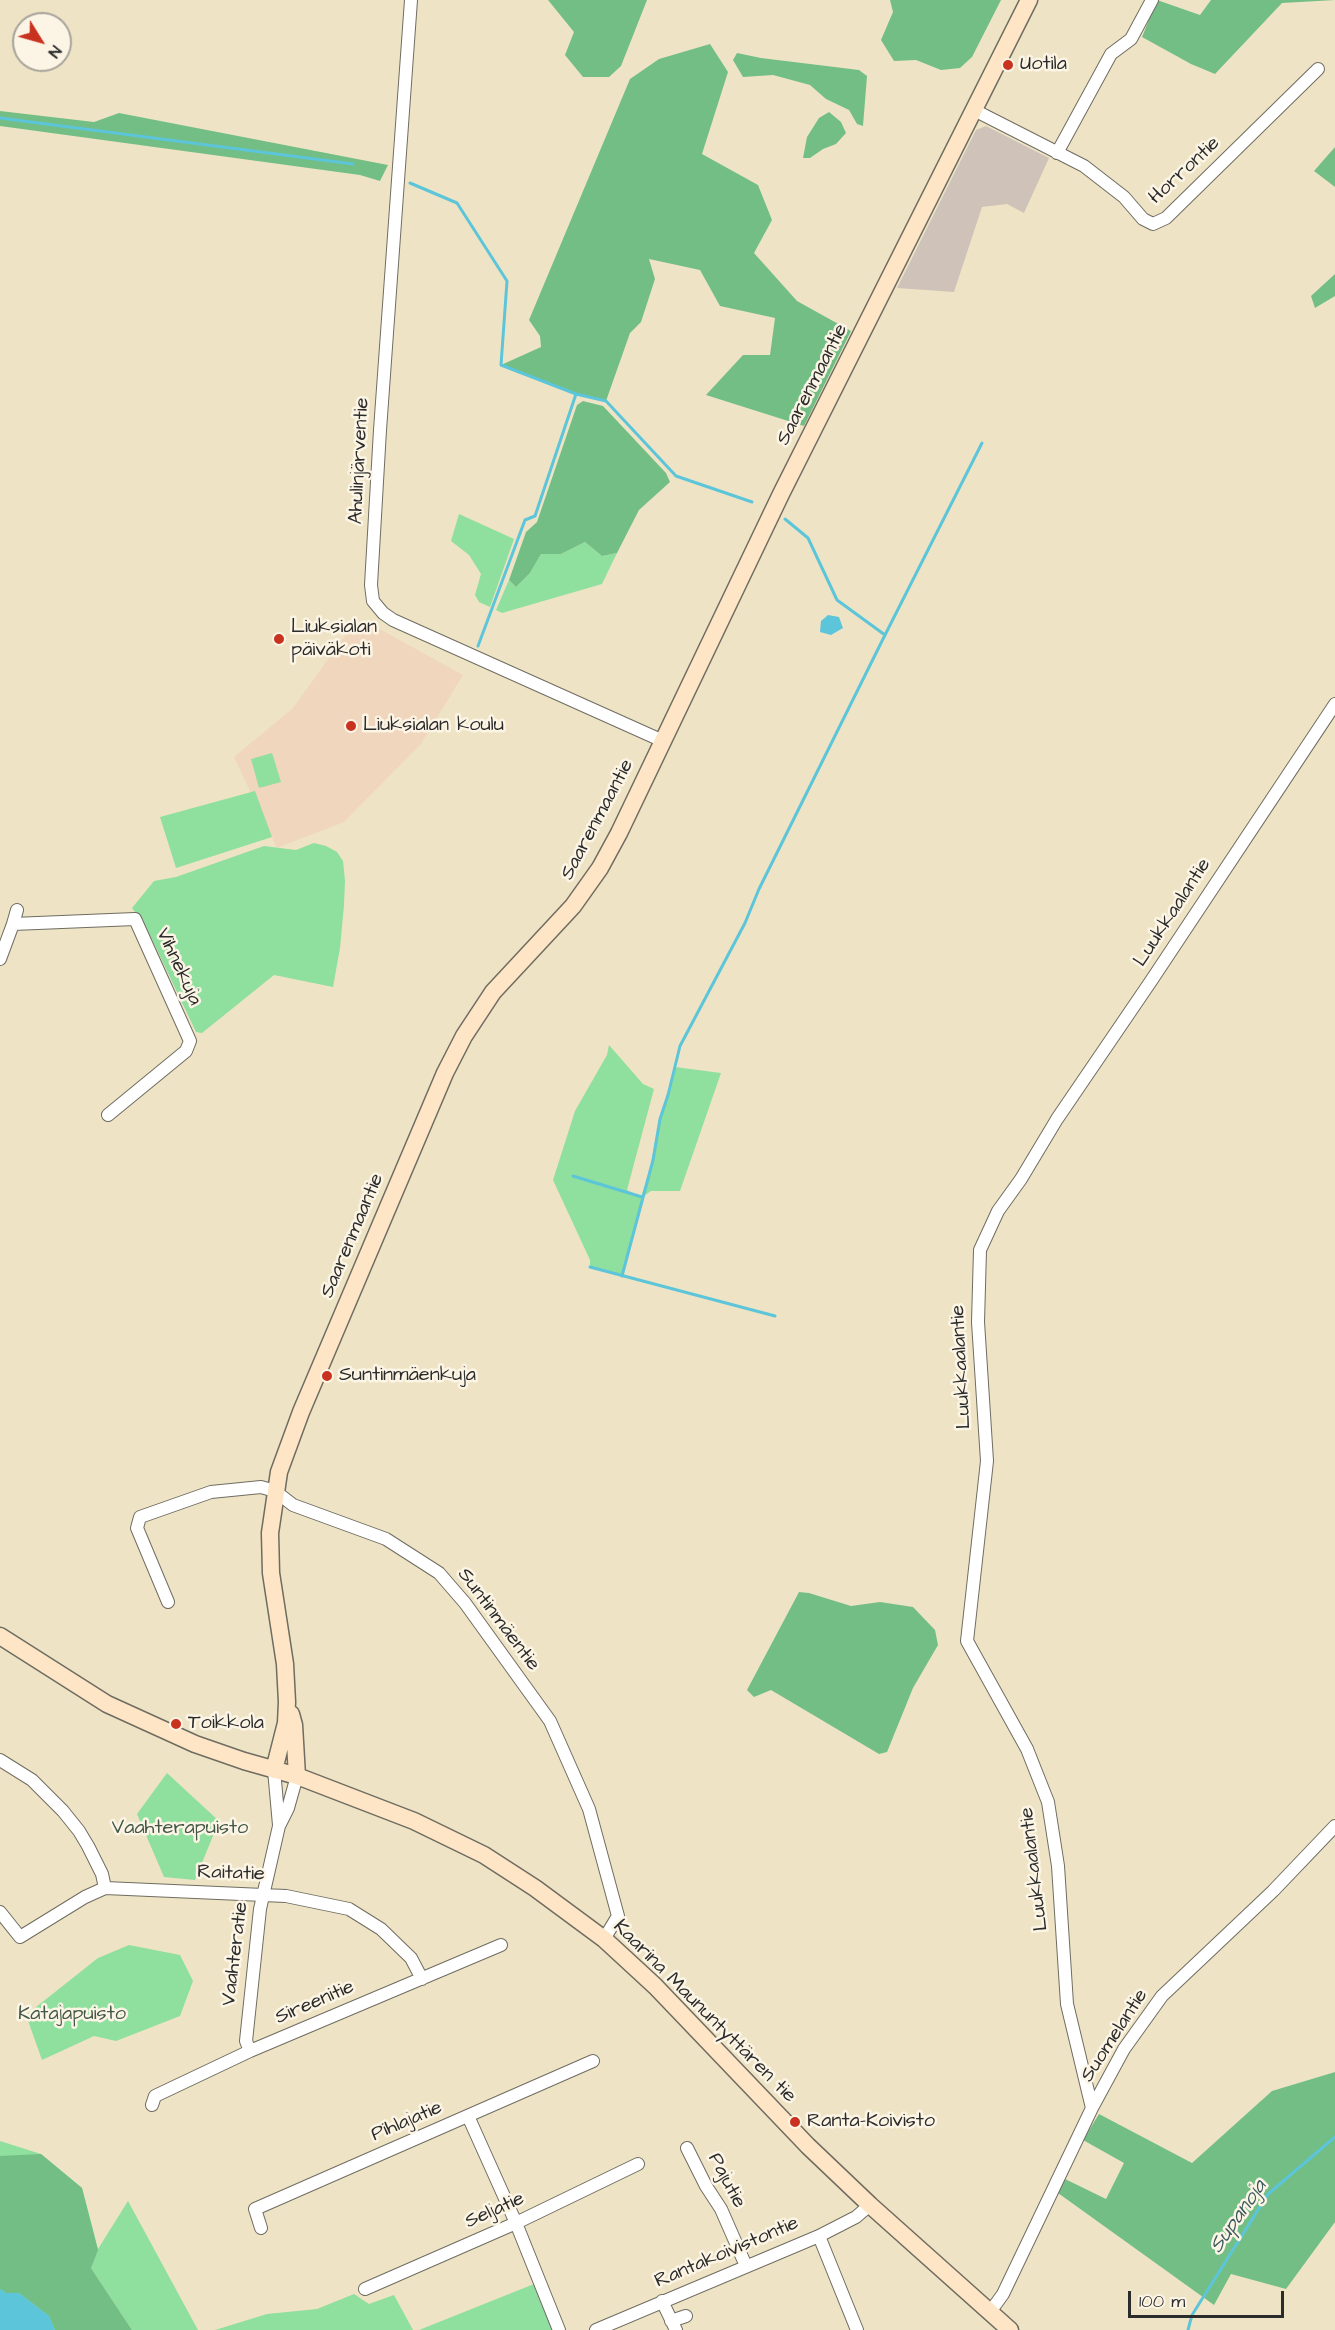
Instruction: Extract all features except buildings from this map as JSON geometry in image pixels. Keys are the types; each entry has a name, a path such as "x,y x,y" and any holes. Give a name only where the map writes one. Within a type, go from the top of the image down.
{"street":[{"name":"Ahulinjärventie","path":"411,0 380,430 371,585 373,602 393,620 663,741"},
{"name":"Saarenmaantie","path":"274,1770 286,1723 287,1702 285,1664 271,1573 270,1533 279,1472 297,1422 454,1054 477,1014 493,992 573,906 600,868 619,833 781,494 1029,0"},
{"path":"1058,153 1111,54 1131,39 1152,0"},
{"name":"Horrontie","path":"974,111 1092,172 1124,197 1143,219 1153,224 1160,222 1318,69"},
{"name":"Luukkaalantie","path":"1092,2108 1067,2004 1058,1866 1048,1802 1027,1749 967,1641 987,1461 978,1322 980,1250 998,1211 1021,1179 1057,1119 1335,704"},
{"path":"0,959 16,910"},
{"name":"Vihnekuja","path":"13,924 135,919 190,1041 186,1051 108,1115"},
{"name":"Suntinmäentie","path":"168,1602 136,1528 140,1517 211,1492 261,1487 275,1491 293,1505 386,1539 439,1573 465,1604 550,1721 589,1809 618,1916 604,1939"},
{"name":"Kaarina Maununtyttären tie","path":"0,1636 107,1704 195,1743 297,1776 414,1821 484,1855 535,1888 604,1939 655,1986 808,2146 870,2205 1010,2330"},
{"name":"Saarenmaantie","path":"287,1702 294,1725 297,1776"},
{"path":"0,1760 32,1780 63,1811 88,1846 102,1874 105,1888"},
{"name":"Vaahteratie","path":"274,1770 279,1826"},
{"name":"Vaahteratie","path":"250,2051 246,2041 262,1894 279,1826 288,1808 297,1776"},
{"name":"Suomelantie","path":"990,2312 1003,2294 1092,2108 1124,2049 1162,1996 1273,1891 1335,1826"},
{"name":"Raitatie","path":"0,1912 20,1937 85,1897 105,1888 262,1894 312,1900 349,1909 381,1929 411,1958 422,1979"},
{"name":"Sireenitie","path":"152,2105 155,2096 250,2051 501,1946"},
{"name":"Pihlajatie","path":"261,2228 255,2209 593,2061"},
{"path":"468,2116 516,2223 559,2330"},
{"name":"Pajutie","path":"687,2148 706,2186 721,2209 746,2266"},
{"name":"Seljatie","path":"365,2289 516,2223 638,2164"},
{"name":"Rantakoivistontie","path":"596,2330 819,2236 856,2217 870,2205"},
{"path":"819,2236 857,2330"},
{"path":"662,2301 673,2325 686,2316"}],"shaded area":[{"path":"986,126 1049,158 1024,213 1007,204 982,207 954,292 897,288 976,130"},
{"name":"Liuksialan koulu","path":"367,622 463,675 421,744 344,822 277,848 234,757 293,708 346,634"}],"green space":[{"path":"548,0 647,0 621,66 609,77 583,77 565,55 574,32"},
{"path":"890,0 1001,0 972,57 960,68 941,70 916,60 894,61 881,40 893,12"},
{"path":"1157,0 1200,15 1211,0 1335,0 1282,3 1215,74 1191,64 1142,37"},
{"path":"710,44 728,72 702,154 758,185 772,220 754,253 797,301 851,331 804,426 706,395 743,355 770,355 775,318 720,306 700,270 649,259 655,279 641,322 630,333 606,401 576,394 501,365 541,347 540,336 529,320 630,79 659,59"},
{"path":"737,53 859,70 867,76 863,126 857,124 849,110 826,99 810,85 773,75 743,77 733,60"},
{"path":"0,111 94,122 119,113 388,165 380,181 360,175 0,126"},
{"path":"829,112 841,122 846,133 836,144 810,158 803,158 807,137 819,118"},
{"path":"1335,147 1335,187 1314,171"},
{"path":"1335,274 1335,296 1315,308 1311,296"},
{"path":"583,401 603,406 666,473 670,482 639,510 617,553 602,556 585,542 561,554 541,554 530,573 516,587 509,580 526,532 537,522 577,405"},
{"path":"459,514 514,539 490,607 479,602 475,595 481,574 469,555 451,541"},
{"path":"585,542 602,556 617,553 602,584 502,613 496,610 509,580 516,587 530,573 541,554 561,554"},
{"path":"272,753 281,782 259,788 251,759"},
{"path":"255,791 272,837 176,868 160,817"},
{"path":"314,843 337,852 343,861 344,905 333,987 274,975 202,1033 196,1032 147,929 132,908 154,881 176,877 264,846 296,850"},
{"path":"609,1045 643,1084 654,1089 627,1190 641,1197 653,1160 660,1119 675,1067 721,1073 680,1191 651,1191 642,1197 622,1276 590,1267 590,1260 553,1180 575,1111 607,1055"},
{"path":"799,1592 851,1606 880,1602 913,1607 935,1630 938,1645 913,1688 887,1752 879,1754 771,1690 754,1697 747,1690"},
{"name":"Vaahterapuisto","path":"167,1773 219,1821 195,1880 164,1877 137,1814"},
{"name":"Katajapuisto","path":"129,1945 180,1955 193,1981 180,2016 116,2041 94,2036 42,2060 26,2015 98,1958"},
{"path":"1335,2072 1335,2222 1286,2289 1231,2274 1214,2305 1058,2193 1063,2178 1106,2199 1124,2163 1083,2140 1099,2114 1192,2163 1272,2091"},
{"path":"0,2141 41,2154 82,2188 98,2249 128,2201 198,2330 132,2330 91,2268 97,2330 0,2330"},
{"path":"41,2154 82,2188 98,2250 91,2268 132,2330 55,2330 49,2316 19,2293 6,2293 0,2289 0,2156"},
{"path":"539,2282 559,2330 419,2330"},
{"path":"354,2294 369,2304 394,2295 413,2330 215,2330 267,2314 317,2309"}],"water":[{"path":"828,615 839,617 843,628 831,635 820,632 821,621"},
{"path":"0,2289 6,2293 19,2293 49,2316 55,2330 0,2330"}],"waterway":[{"path":"0,118 353,164"},
{"path":"410,183 457,203 507,281 501,365 576,394 535,516 525,520 478,646"},
{"path":"576,394 606,401 676,476 752,502"},
{"path":"885,635 982,443"},
{"path":"622,1276 680,1046 745,923 759,889 885,635 837,600 808,538 785,519"},
{"path":"573,1176 642,1197"},
{"path":"590,1267 775,1316"},
{"name":"Supanoja","path":"1188,2330 1192,2315 1268,2194 1335,2137"}],"place":[{"name":"Uotila","path":"1008,65"},
{"name":"Liuksialan päiväkoti","path":"279,639"},
{"name":"Liuksialan koulu","path":"351,726"},
{"name":"Suntinmäenkuja","path":"327,1376"},
{"name":"Toikkola","path":"176,1724"},
{"name":"Ranta-Koivisto","path":"795,2122"}]}
